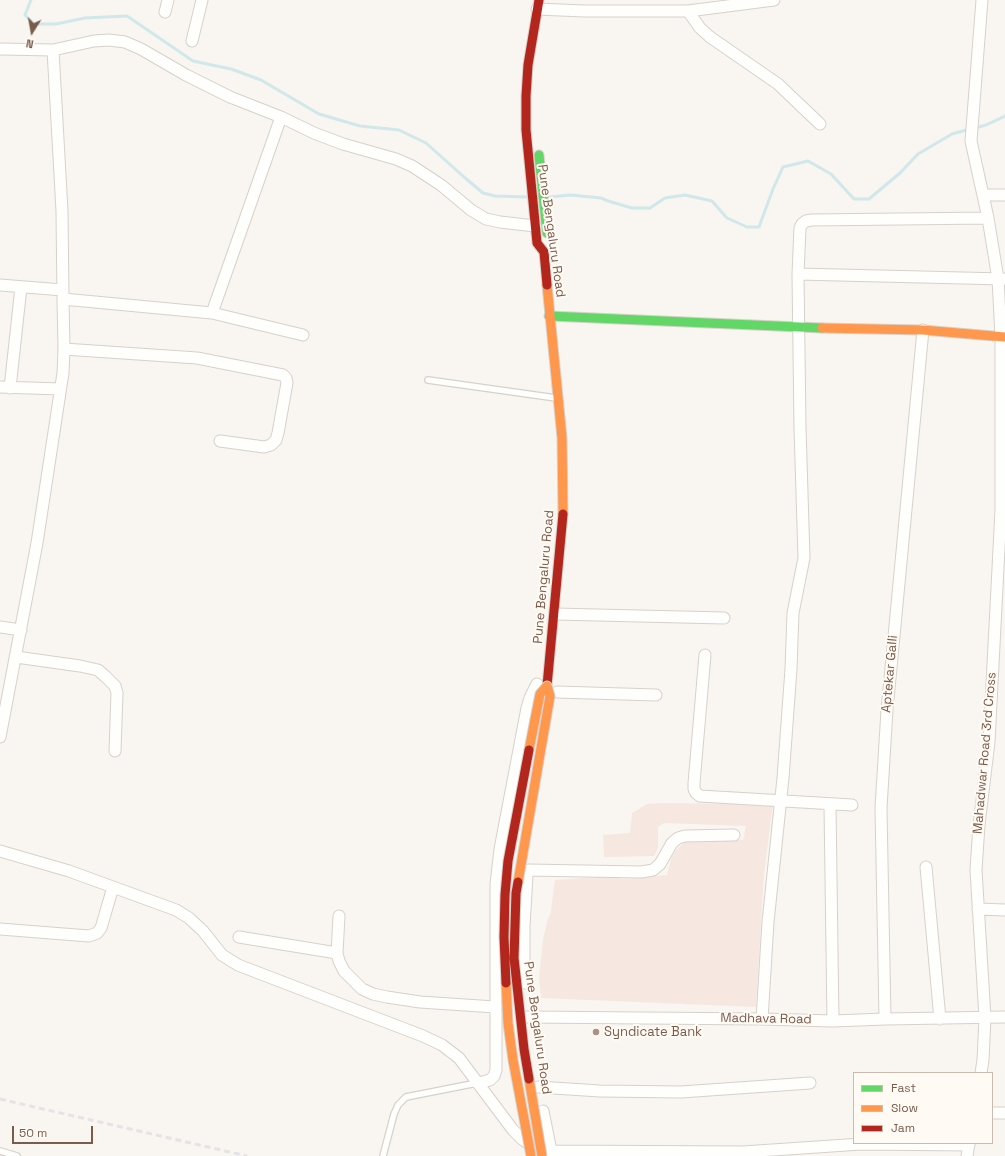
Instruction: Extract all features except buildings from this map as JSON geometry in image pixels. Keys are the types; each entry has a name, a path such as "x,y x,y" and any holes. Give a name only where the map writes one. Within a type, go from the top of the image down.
{"main road":[{"path":"535,120 537,58 543,5"},
{"name":"Pune Bengaluru Road","path":"543,5 528,65 526,130 532,208 537,243 544,252 562,438 563,518 547,686 550,696 516,893 514,958 524,1049 546,1154"},
{"path":"537,142 548,241 544,252"},
{"path":"549,316 799,328 923,330 1003,336"},
{"path":"530,1156 508,1023 504,937 505,895 508,861 540,694 547,686"}],"street":[{"path":"165,12 168,0"},
{"path":"192,41 202,0"},
{"path":"543,5 584,11 688,10 774,0"},
{"name":"Mahadwar Road 3rd Cross","path":"981,1072 986,1018 976,870 978,825 989,742 1002,552 1003,336 1002,279 971,140 982,0"},
{"path":"688,10 700,28 710,37 778,84 820,124"},
{"path":"0,49 53,50 94,41 109,40 125,42 141,49 186,75 224,94 281,117 314,133 343,144 396,159 412,166 441,185 471,210 486,218 500,222 535,226"},
{"path":"0,737 38,543 60,389 64,349 62,211 53,50"},
{"path":"212,313 281,117"},
{"path":"983,195 1005,195"},
{"path":"762,1019 768,922 790,676 793,613 804,558 800,428 798,274 800,228 806,221 812,220 988,218"},
{"path":"798,274 1002,279"},
{"path":"0,285 21,287 63,295 212,313 303,335"},
{"path":"21,287 5,387 60,389"},
{"name":"Aptekar Galli","path":"886,1019 881,808 887,710 923,330"},
{"path":"64,349 197,358 284,375 287,383 276,440 271,445 264,447 220,441"},
{"path":"554,614 724,618"},
{"path":"0,627 21,630"},
{"path":"705,655 694,789 696,794 700,796 830,805 852,805"},
{"path":"16,657 80,666 98,670 106,677 115,686 117,693 116,751"},
{"path":"478,1083 490,1080 494,1076 496,1070 496,884 500,850 527,708 537,684 548,674 555,683 557,692 557,707 530,850 526,882 524,927 524,991 526,1017 532,1060 538,1087 546,1154"},
{"path":"557,692 656,695"},
{"path":"830,805 833,1021"},
{"path":"528,870 641,872 653,870 660,864 672,843 678,838 685,836 734,835"},
{"path":"0,851 69,871 176,910 189,918 203,931 222,955 238,965 423,1036 442,1045 459,1058 489,1099 522,1139 546,1154 743,1152 860,1144 969,1144 967,1156"},
{"path":"926,867 940,1019"},
{"path":"0,929 89,936 97,933 102,928 113,887"},
{"path":"978,909 1005,910"},
{"path":"339,916 337,953 339,961 344,971 362,989 373,994 420,1002 495,1007"},
{"path":"239,937 337,953"},
{"name":"Madhava Road","path":"526,1017 833,1021 1005,1017"},
{"path":"538,1087 600,1091 681,1092 810,1083"},
{"path":"993,1113 1005,1114"}],"lane":[{"path":"428,380 558,398"},
{"path":"382,1156 394,1114 398,1105 406,1097 478,1083"},
{"path":"0,1151 17,1156"}],"shaded area":[{"path":"647,804 773,804 764,874 756,1007 541,998 539,978 543,939 551,911 555,880 613,876 623,879 667,875 671,859 676,850 684,843 694,839 743,840 746,826 664,823 658,827 658,848 654,856 604,857 603,835 630,833 632,813"}],"waterway":[{"path":"31,0 25,15 34,24 56,24 85,18 127,16 193,61 231,69 261,80 319,114 360,126 399,130 426,143 483,193 495,196 527,197"},
{"path":"975,128 986,125 1005,116"},
{"path":"549,197 571,195 601,198 632,208 650,208 665,198 685,195 712,201 727,218 747,227 759,227 783,167 808,161 831,174 854,199 869,199 900,173 918,154 952,134 970,129"}],"railway":[{"path":"0,1099 247,1156"}],"traffic: fast":[{"path":"539,155 547,233"},
{"path":"549,316 822,328"}],"traffic: slow":[{"path":"547,285 562,438 563,514"},
{"path":"822,328 923,330 1005,337"},
{"path":"518,882 550,696 547,686 540,694 529,750"},
{"path":"506,983 508,1023 513,1060 531,1156"},
{"path":"529,1079 542,1156"}],"traffic: jam":[{"path":"539,0 528,65 526,130 537,243 544,252 547,285"},
{"path":"547,686 563,514"},
{"path":"506,983 504,937 505,895 508,861 529,750"},
{"path":"518,882 516,893 514,958 524,1049 529,1079"}],"place":[{"name":"Syndicate Bank","path":"596,1032"}]}
